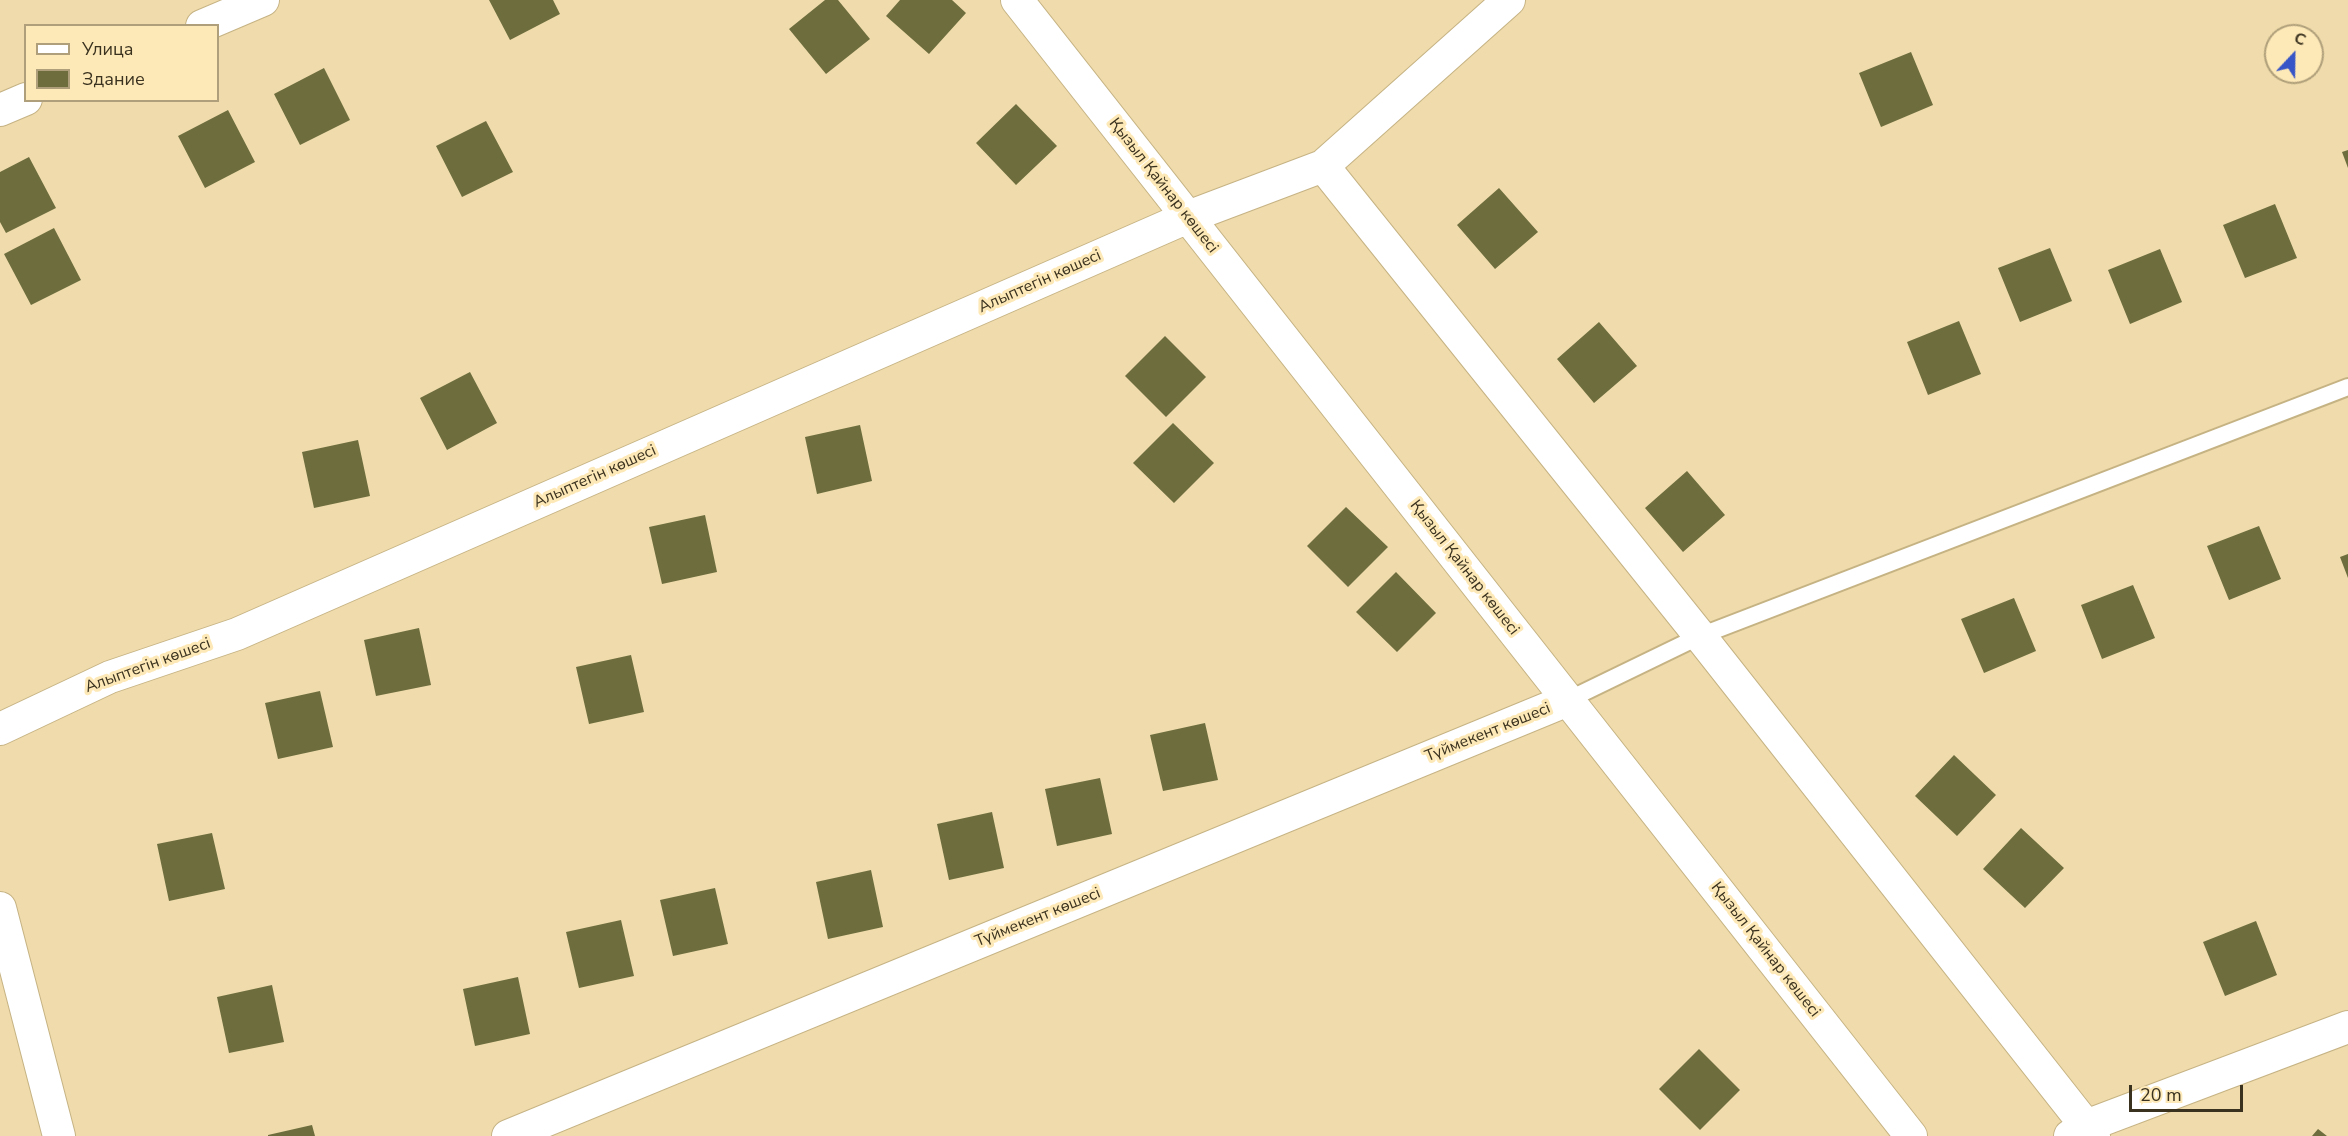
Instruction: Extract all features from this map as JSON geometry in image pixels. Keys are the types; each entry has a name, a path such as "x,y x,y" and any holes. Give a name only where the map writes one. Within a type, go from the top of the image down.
{"street":[{"path":"207,24 263,0"},
{"name":"Қызыл Қайнар көшесі","path":"1017,0 1911,1136"},
{"path":"1509,0 1323,166 1700,636 2084,1133 2348,1027"},
{"path":"0,110 24,100"},
{"name":"Алыптегін көшесі","path":"0,729 110,677 237,634 1188,217 1323,166"},
{"name":"Түймекент көшесі","path":"508,1136 1568,700"},
{"path":"0,908 59,1136"}],"lane":[{"path":"1568,700 1700,636 2348,387"}],"building":[{"path":"489,0 553,0 560,14 510,40"},
{"path":"825,0 838,0 870,39 826,74 789,29"},
{"path":"900,0 952,0 966,13 929,54 886,16"},
{"path":"1911,52 1933,105 1881,127 1859,73"},
{"path":"324,68 350,120 300,145 274,94"},
{"path":"1016,104 1057,146 1016,185 976,143"},
{"path":"228,110 255,162 205,188 178,136"},
{"path":"486,121 513,172 462,197 436,146"},
{"path":"2348,150 2348,168 2342,152"},
{"path":"29,157 56,208 6,233 0,222 0,172"},
{"path":"1499,188 1538,232 1495,269 1457,225"},
{"path":"2275,204 2297,258 2245,278 2223,225"},
{"path":"54,228 81,280 31,305 4,254"},
{"path":"2050,248 2072,301 2020,322 1998,268"},
{"path":"2160,249 2182,302 2130,324 2108,270"},
{"path":"1959,321 1981,374 1928,395 1907,342"},
{"path":"1599,322 1637,366 1594,403 1557,359"},
{"path":"1165,336 1206,377 1166,417 1125,376"},
{"path":"470,372 497,423 447,450 420,398"},
{"path":"1173,423 1214,463 1174,503 1133,463"},
{"path":"860,425 872,481 817,494 805,437"},
{"path":"358,440 370,496 314,508 302,452"},
{"path":"1687,471 1725,515 1683,552 1645,508"},
{"path":"1346,507 1388,547 1348,587 1307,546"},
{"path":"705,515 717,572 662,584 649,527"},
{"path":"2259,526 2281,579 2229,600 2207,546"},
{"path":"2348,554 2348,578 2340,557"},
{"path":"1396,572 1436,613 1397,652 1356,612"},
{"path":"2133,585 2155,638 2102,659 2081,605"},
{"path":"2014,598 2036,651 1984,673 1961,619"},
{"path":"419,628 431,685 376,696 364,640"},
{"path":"631,655 644,712 589,724 576,667"},
{"path":"320,691 333,747 278,759 265,703"},
{"path":"1205,723 1218,780 1163,791 1150,735"},
{"path":"1954,755 1996,795 1957,836 1915,796"},
{"path":"1100,778 1112,834 1057,846 1045,789"},
{"path":"992,812 1004,868 949,880 937,824"},
{"path":"2021,828 2064,868 2025,908 1983,869"},
{"path":"212,833 225,889 169,901 157,844"},
{"path":"871,870 883,927 828,939 816,882"},
{"path":"715,888 728,944 673,956 660,900"},
{"path":"621,920 634,976 579,988 566,932"},
{"path":"2256,921 2277,975 2225,996 2203,942"},
{"path":"518,977 530,1034 475,1046 463,989"},
{"path":"272,985 284,1042 229,1053 217,997"},
{"path":"1699,1049 1740,1090 1700,1130 1659,1089"},
{"path":"312,1125 315,1136 268,1136 268,1135"},
{"path":"2318,1129 2327,1136 2312,1136"}]}
